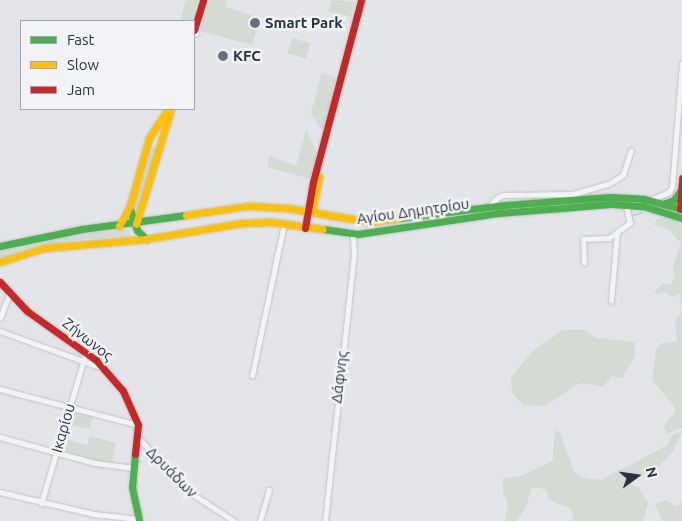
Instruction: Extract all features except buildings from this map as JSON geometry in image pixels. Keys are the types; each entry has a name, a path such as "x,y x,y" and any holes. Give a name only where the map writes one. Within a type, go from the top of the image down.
{"main road":[{"path":"195,33 202,0"},
{"path":"305,228 361,0"},
{"path":"119,226 130,206 151,133 169,110"},
{"path":"128,241 137,227 170,110"},
{"path":"147,147 161,143"},
{"path":"308,211 314,201 321,157"},
{"path":"682,178 682,217"},
{"path":"663,204 676,198 681,189"},
{"name":"Αγίου Δημητρίου","path":"0,246 119,226 137,227 158,221 240,207 280,207 384,222 490,207 610,197 650,200 681,209"},
{"path":"314,201 332,216"},
{"name":"Αγίου Δημητρίου","path":"0,262 40,249 146,239 234,223 284,224 353,234 506,213 626,205 651,208 682,217"},
{"path":"130,206 137,227 146,239"},
{"path":"141,212 146,219 158,221"},
{"name":"Ζήνωνος","path":"0,282 9,294 86,352 104,368 123,391 138,425 132,488 138,520"}],"street":[{"path":"650,200 669,192 672,187 682,63"},
{"path":"490,207 494,200 503,195 573,194 609,184 623,175 631,151"},
{"path":"584,263 584,238 607,238 617,233 630,222 626,205"},
{"path":"252,376 284,224"},
{"path":"611,301 617,233"},
{"name":"Δάφνης","path":"324,521 354,256 353,234"},
{"path":"0,318 9,294"},
{"path":"0,331 104,368"},
{"name":"Ικαρίου","path":"41,504 86,352"},
{"path":"0,389 138,425"},
{"path":"0,437 55,453 133,468"},
{"name":"Δρυάδων","path":"138,437 188,491 234,521"},
{"path":"260,521 269,490"},
{"path":"0,492 41,504 138,520"}],"shaded area":[{"path":"186,0 198,0 192,20 180,20"},
{"path":"208,0 227,0 225,7 260,18 252,45 199,31"},
{"path":"331,0 354,1 352,17 328,12"},
{"path":"292,38 310,43 306,59 288,53"},
{"path":"322,73 337,78 323,133 311,113"},
{"path":"306,130 317,153 311,179 267,167 270,156 296,166"},
{"path":"155,145 158,146 135,216 135,204 151,149"},
{"path":"667,217 682,224 682,427 667,434 664,426 675,411 674,406 652,380 656,350 660,344 677,341 675,320 681,313 680,294 672,297 665,292 656,294 655,291 663,283 671,285 675,277 673,266 681,243 668,229 655,225 657,219"},
{"path":"128,229 130,235 126,237 78,240 0,259 0,252 5,250 92,232"},
{"path":"562,330 584,330 596,338 634,342 635,356 622,378 612,376 603,387 585,383 576,385 545,406 523,405 512,393 511,377 534,350"},
{"path":"70,410 93,416 89,429 65,424"},
{"path":"555,430 560,433 574,472 584,478 601,480 668,445 672,435 682,431 673,452 650,474 640,474 627,480 640,490 648,503 643,521 570,521 574,515 569,508 549,500 546,491 539,487 531,489 526,507 517,521 505,521 508,504 503,493 503,478 521,476 553,461"},
{"path":"90,436 116,443 112,464 56,455 61,438 87,445"},
{"path":"666,500 677,506 682,503 682,521 662,521 655,504"}],"waterway":[{"path":"633,215 642,212"}],"traffic: fast":[{"path":"663,204 674,200 680,191"},
{"path":"399,218 505,205 610,197 644,199 682,209"},
{"path":"323,229 358,234 499,213 611,204 643,206 682,218"},
{"path":"130,209 137,230 146,239"},
{"path":"0,246 82,229 186,215"},
{"path":"135,454 132,487 139,521"}],"traffic: slow":[{"path":"119,226 130,206 149,138 167,110"},
{"path":"136,224 171,110"},
{"path":"308,211 313,207 319,177"},
{"path":"186,215 248,206 287,208 371,222 399,218"},
{"path":"0,262 44,248 146,239 242,223 271,222 323,229"}],"traffic: jam":[{"path":"195,27 203,0"},
{"path":"305,228 313,182 361,0"},
{"path":"680,209 682,178"},
{"path":"0,282 27,311 96,360 123,391 138,425 135,454"}],"place":[{"name":"Smart Park","path":"255,23"},
{"name":"KFC","path":"223,56"}]}
